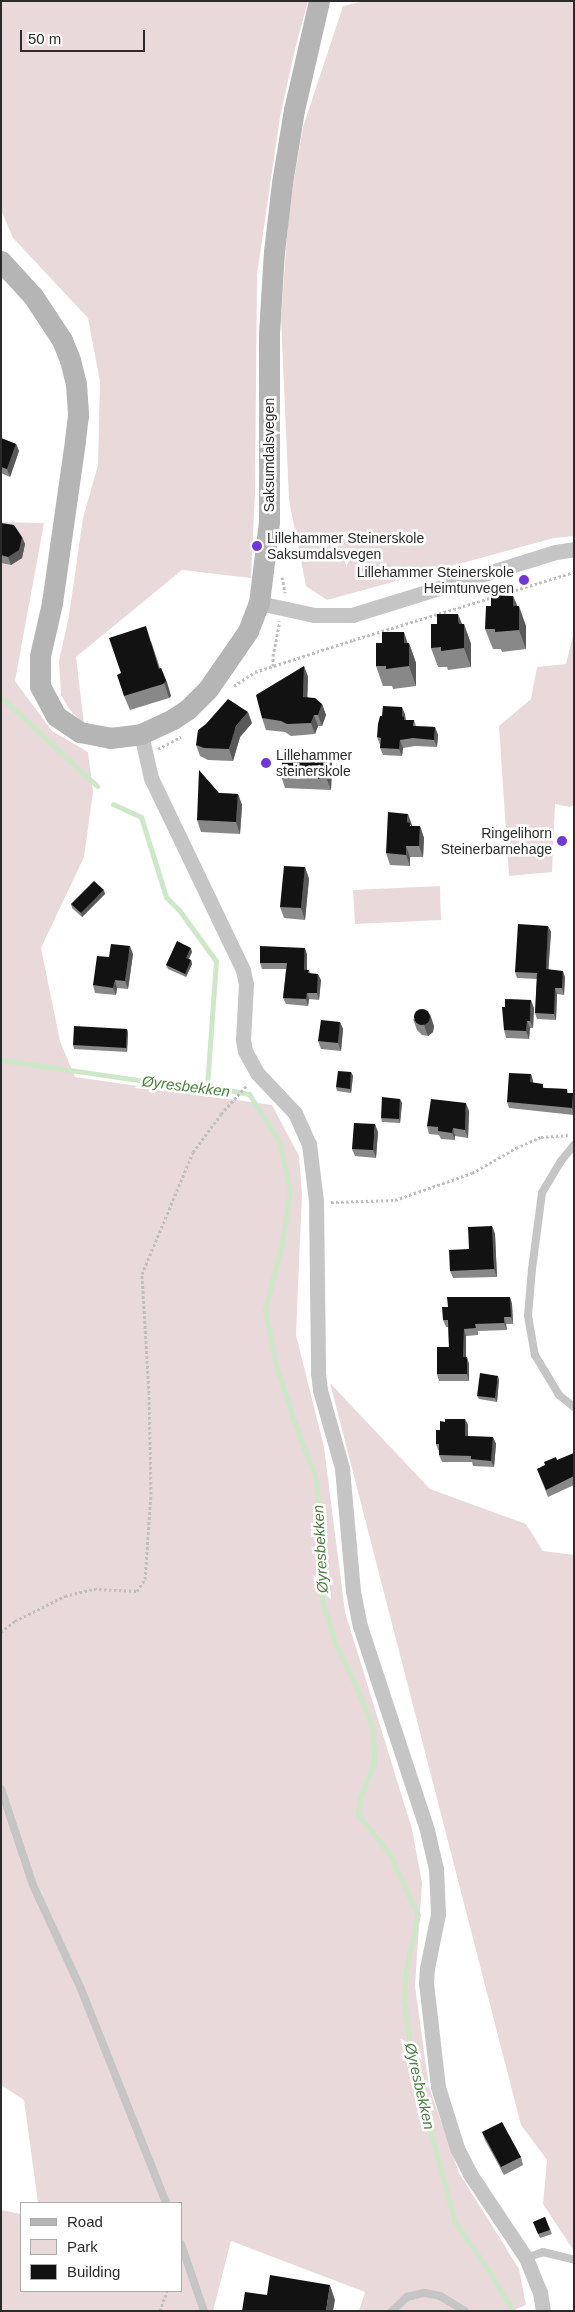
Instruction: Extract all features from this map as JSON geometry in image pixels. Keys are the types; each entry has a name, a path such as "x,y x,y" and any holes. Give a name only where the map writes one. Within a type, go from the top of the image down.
{"main road":[{"name":"Saksumdalsvegen","path":"1,261 33,296 62,340 70,360 76,392 78,415 75,441 52,602 40,656 40,686 56,716 80,732 143,744 188,709 208,689 248,631 259,603 269,520 269,333 274,252 282,183 314,5"}],"street":[{"path":"259,603 314,615 352,615 556,552 574,550"},
{"path":"143,744 150,778 164,810 243,970 246,996 243,1039 245,1051 258,1073 295,1113 309,1144 316,1201 318,1373 320,1390 342,1468 353,1591 360,1626 427,1830 438,1876 438,1914 427,1968 426,1983 438,2086 457,2148 470,2174 526,2258 540,2292 543,2311"}],"lane":[{"path":"574,1145 560,1161 542,1193 528,1308 530,1338 535,1355 559,1395 574,1407"},
{"path":"1,1789 33,1885 81,1989 166,2202"},
{"path":"182,2247 204,2311"},
{"path":"526,2258 543,2252 574,2260"},
{"path":"392,2311 407,2297 425,2293 440,2296 464,2311"}],"path":[{"path":"231,688 256,672 574,572"},
{"path":"143,744 174,743 186,734"},
{"path":"1,1632 15,1621 65,1596 94,1589 137,1591 145,1579 151,1494 150,1393 142,1274 193,1152 221,1114 258,1073"},
{"path":"316,1201 360,1202 395,1200 472,1173 516,1148 540,1137 574,1135"},
{"path":"160,2311 167,2292"}],"green space":[{"path":"1,1 308,1 280,117 257,275 255,493 251,578 182,570 76,657 84,724 70,710 61,695 59,661 69,616 83,518 98,465 100,382 88,318 13,238 1,210"},
{"path":"364,1 574,1 574,536 554,538 327,600 306,586 289,500 281,319 289,209 303,127 343,6"},
{"path":"1,522 44,523 15,681 52,731 88,752 93,792 84,857 41,948 60,1041 75,1077 272,1105 299,1156 302,1194 296,1335 324,1447 345,1612 412,1829 422,1883 415,1986 429,2087 459,2173 519,2269 526,2305 512,2311 359,2311 365,2292 231,2241 213,2311 1,2311 1,2210 20,2214 20,2292 182,2292 182,2202 38,2202 24,2100 1,2085"},
{"path":"574,632 574,805 570,807 555,804 552,872 509,876 499,726 531,699 537,667 566,664"},
{"path":"440,886 441,920 355,924 353,890"},
{"path":"330,1383 430,1489 526,1524 543,1551 574,1555 574,2251 543,2204 547,2160 521,2125"}],"building":[{"path":"1,438 16,444 7,469 1,467"},
{"path":"1,523 14,525 22,537 19,550 8,557 1,555"},
{"path":"491,595 513,596 513,606 519,606 519,630 495,632 495,629 485,629 486,606 491,606"},
{"path":"437,614 458,614 459,624 464,624 464,648 441,651 441,647 431,648 431,624 437,624"},
{"path":"146,626 159,669 161,668 166,681 163,684 124,696 117,675 121,673 109,638"},
{"path":"382,632 404,632 404,643 409,643 409,666 386,669 386,666 376,666 376,643 382,643"},
{"path":"304,666 303,697 315,698 322,704 318,715 314,715 311,723 287,724 281,721 262,718 256,695"},
{"path":"228,699 248,712 236,726 229,749 204,748 196,745 198,730 206,724"},
{"path":"383,706 402,707 404,720 414,720 413,726 435,727 434,740 413,738 400,740 399,749 380,748 381,738 377,737"},
{"path":"283,750 328,753 327,779 281,776"},
{"path":"199,770 219,793 238,794 236,822 197,820"},
{"path":"388,812 408,814 407,822 410,823 410,826 420,826 419,846 406,846 406,855 386,853"},
{"path":"284,866 305,867 301,908 280,907"},
{"path":"94,881 104,890 81,913 71,904"},
{"path":"518,924 548,926 546,969 563,971 562,988 555,988 554,1014 535,1013 537,973 515,972"},
{"path":"177,941 191,948 186,958 191,960 185,974 166,965"},
{"path":"111,944 130,946 125,981 115,980 113,988 93,985 97,956 109,957"},
{"path":"260,946 305,948 304,970 309,970 308,973 318,974 317,993 307,993 306,999 283,998 287,963 260,963"},
{"path":"505,999 531,1000 530,1021 527,1021 526,1031 504,1030 502,1007 505,1007"},
{"path":"422,1009 428,1011 430,1017 428,1023 422,1025 416,1023 414,1017 416,1011"},
{"path":"321,1020 340,1022 338,1043 318,1041"},
{"path":"74,1026 127,1029 126,1048 73,1045"},
{"path":"338,1071 351,1072 350,1089 336,1087"},
{"path":"509,1073 531,1074 530,1082 543,1084 543,1088 567,1089 567,1093 573,1093 572,1108 507,1102"},
{"path":"382,1097 400,1099 399,1119 381,1118"},
{"path":"431,1099 466,1103 465,1130 453,1128 452,1133 438,1131 438,1127 427,1126"},
{"path":"354,1123 375,1124 373,1150 352,1149"},
{"path":"492,1226 494,1269 450,1271 449,1250 469,1249 468,1227"},
{"path":"447,1297 510,1297 511,1317 504,1317 504,1323 475,1324 476,1328 464,1329 463,1357 467,1357 467,1374 437,1374 437,1347 449,1347 448,1320 443,1320 442,1307 448,1307"},
{"path":"480,1373 498,1376 495,1398 477,1396"},
{"path":"445,1419 465,1419 465,1436 493,1437 491,1461 471,1459 471,1456 439,1455 439,1444 436,1444 436,1430 440,1430 440,1421 445,1422"},
{"path":"574,1453 574,1476 546,1490 537,1469 545,1465 544,1462 556,1457 557,1460"},
{"path":"502,2122 521,2157 501,2167 482,2132"},
{"path":"545,2217 550,2230 538,2234 533,2222"},
{"path":"270,2275 330,2285 326,2311 242,2311 245,2292 267,2295"}],"waterway":[{"path":"1,697 97,786"},
{"path":"113,804 141,817 166,897 179,910 216,961 207,1086"},
{"name":"Øyresbekken","path":"1,1060 180,1086 207,1086 249,1094 279,1141 290,1190 282,1243 265,1309 275,1362 294,1421 315,1476 321,1526 322,1600 335,1643 358,1690 373,1729 374,1763 360,1797 358,1814 390,1855 418,1915 407,1963 404,1999 412,2062 455,2222 488,2269 513,2311"}],"place":[{"name":"Lillehammer Steinerskole Saksumdalsvegen","path":"257,546"},
{"name":"Lillehammer Steinerskole Heimtunvegen","path":"524,580"},
{"name":"Lillehammer steinerskole","path":"266,763"},
{"name":"Ringelihorn Steinerbarnehage","path":"562,841"}]}
